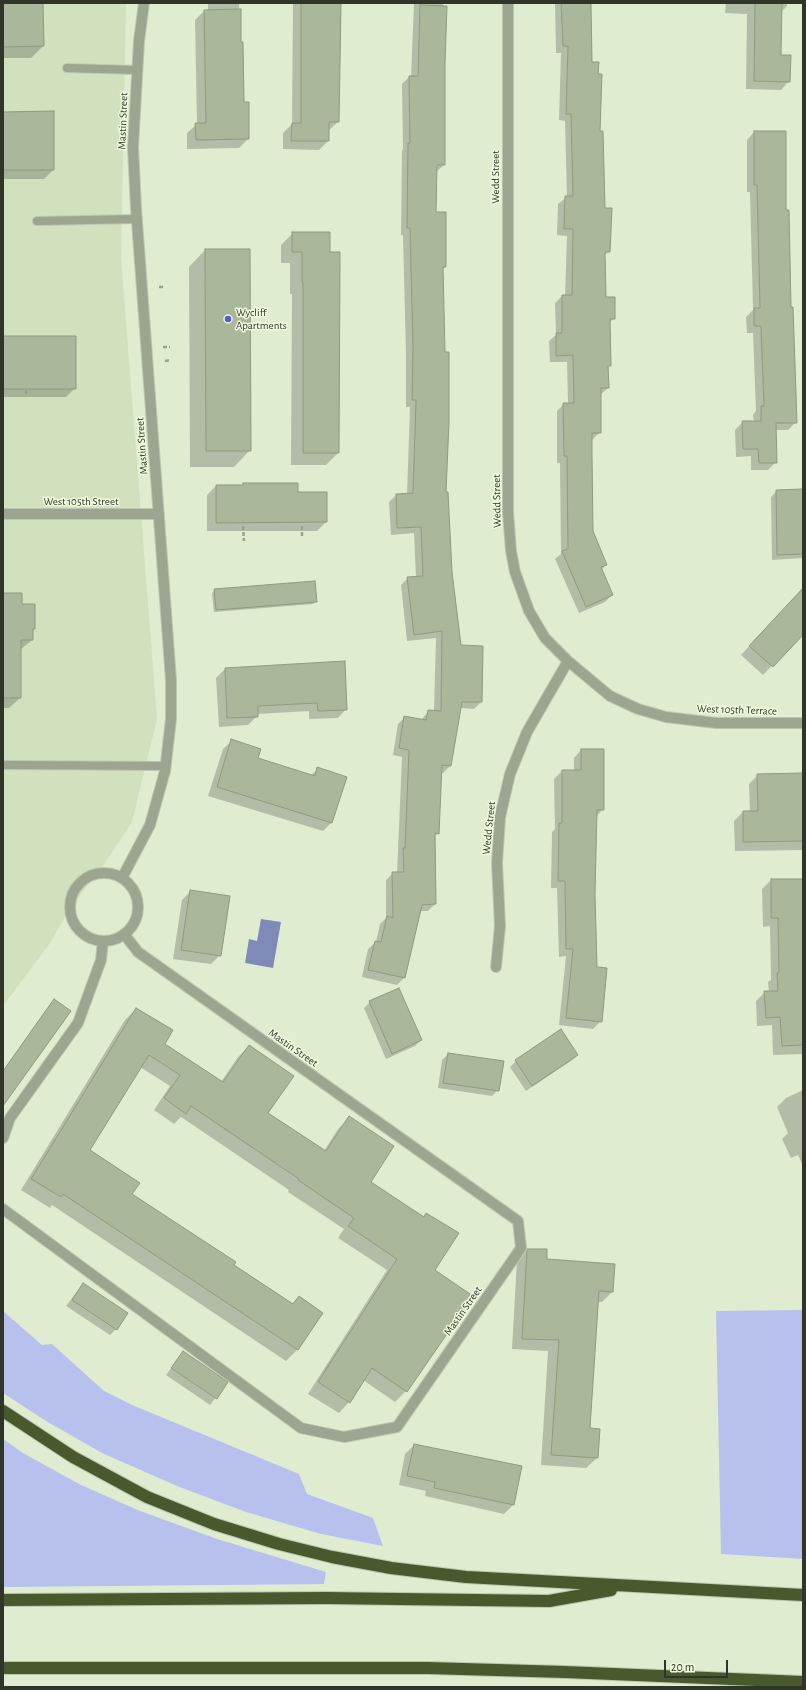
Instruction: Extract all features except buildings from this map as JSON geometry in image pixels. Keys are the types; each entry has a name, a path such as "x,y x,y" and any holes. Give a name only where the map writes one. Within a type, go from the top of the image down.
{"highway":[{"path":"3,1411 73,1457 147,1497 214,1524 280,1544 391,1568 466,1578 803,1595"},
{"path":"3,1600 326,1598 549,1601 632,1586"},
{"path":"3,1668 435,1669 589,1672 803,1682"}],"street":[{"name":"Mastin Street","path":"122,878 150,825 166,766 171,719 171,680 136,219 133,147 139,41 144,3"},
{"name":"Wedd Street","path":"496,966 500,926 497,863 500,817 510,774 527,732 568,661 545,638 529,611 515,572 511,551 508,512 508,3"},
{"name":"West 105th Street","path":"3,514 159,514"},
{"name":"West 105th Terrace","path":"568,661 610,696 638,709 666,717 716,723 803,723"},
{"path":"100,873 111,874 122,878 130,885 138,905 134,921 124,934 114,939 103,941 92,938 82,932 74,923 70,908 70,901 77,886 90,876 100,873"},
{"name":"Mastin Street","path":"3,1209 301,1428 344,1437 398,1427 521,1248 518,1221 138,952 124,934"},
{"path":"3,1138 10,1118 78,1023 101,960 103,941"}],"lane":[{"path":"67,68 137,70"},
{"path":"37,221 136,219"},
{"path":"3,764 166,766"}],"path":[{"path":"159,287 164,287"},
{"path":"164,347 170,347"},
{"path":"165,361 171,360"},
{"path":"26,389 26,394"},
{"path":"243,526 244,541"},
{"path":"302,526 302,536"}],"shaded area":[{"path":"3,3 126,3 121,258 157,719 132,822 107,860 70,908 50,943 3,1006"},
{"path":"261,919 281,922 273,968 245,963 249,939 257,941"},
{"path":"803,1310 803,1559 721,1554 716,1311"},
{"path":"3,1311 42,1345 52,1344 104,1391 132,1405 299,1474 307,1494 373,1518 383,1546 321,1534 246,1512 177,1486 102,1453 46,1421 3,1393"},
{"path":"3,1439 23,1453 81,1485 140,1511 217,1539 326,1572 324,1584 3,1587"}],"place":[{"name":"Wycliff Apartments","path":"228,319"}]}
